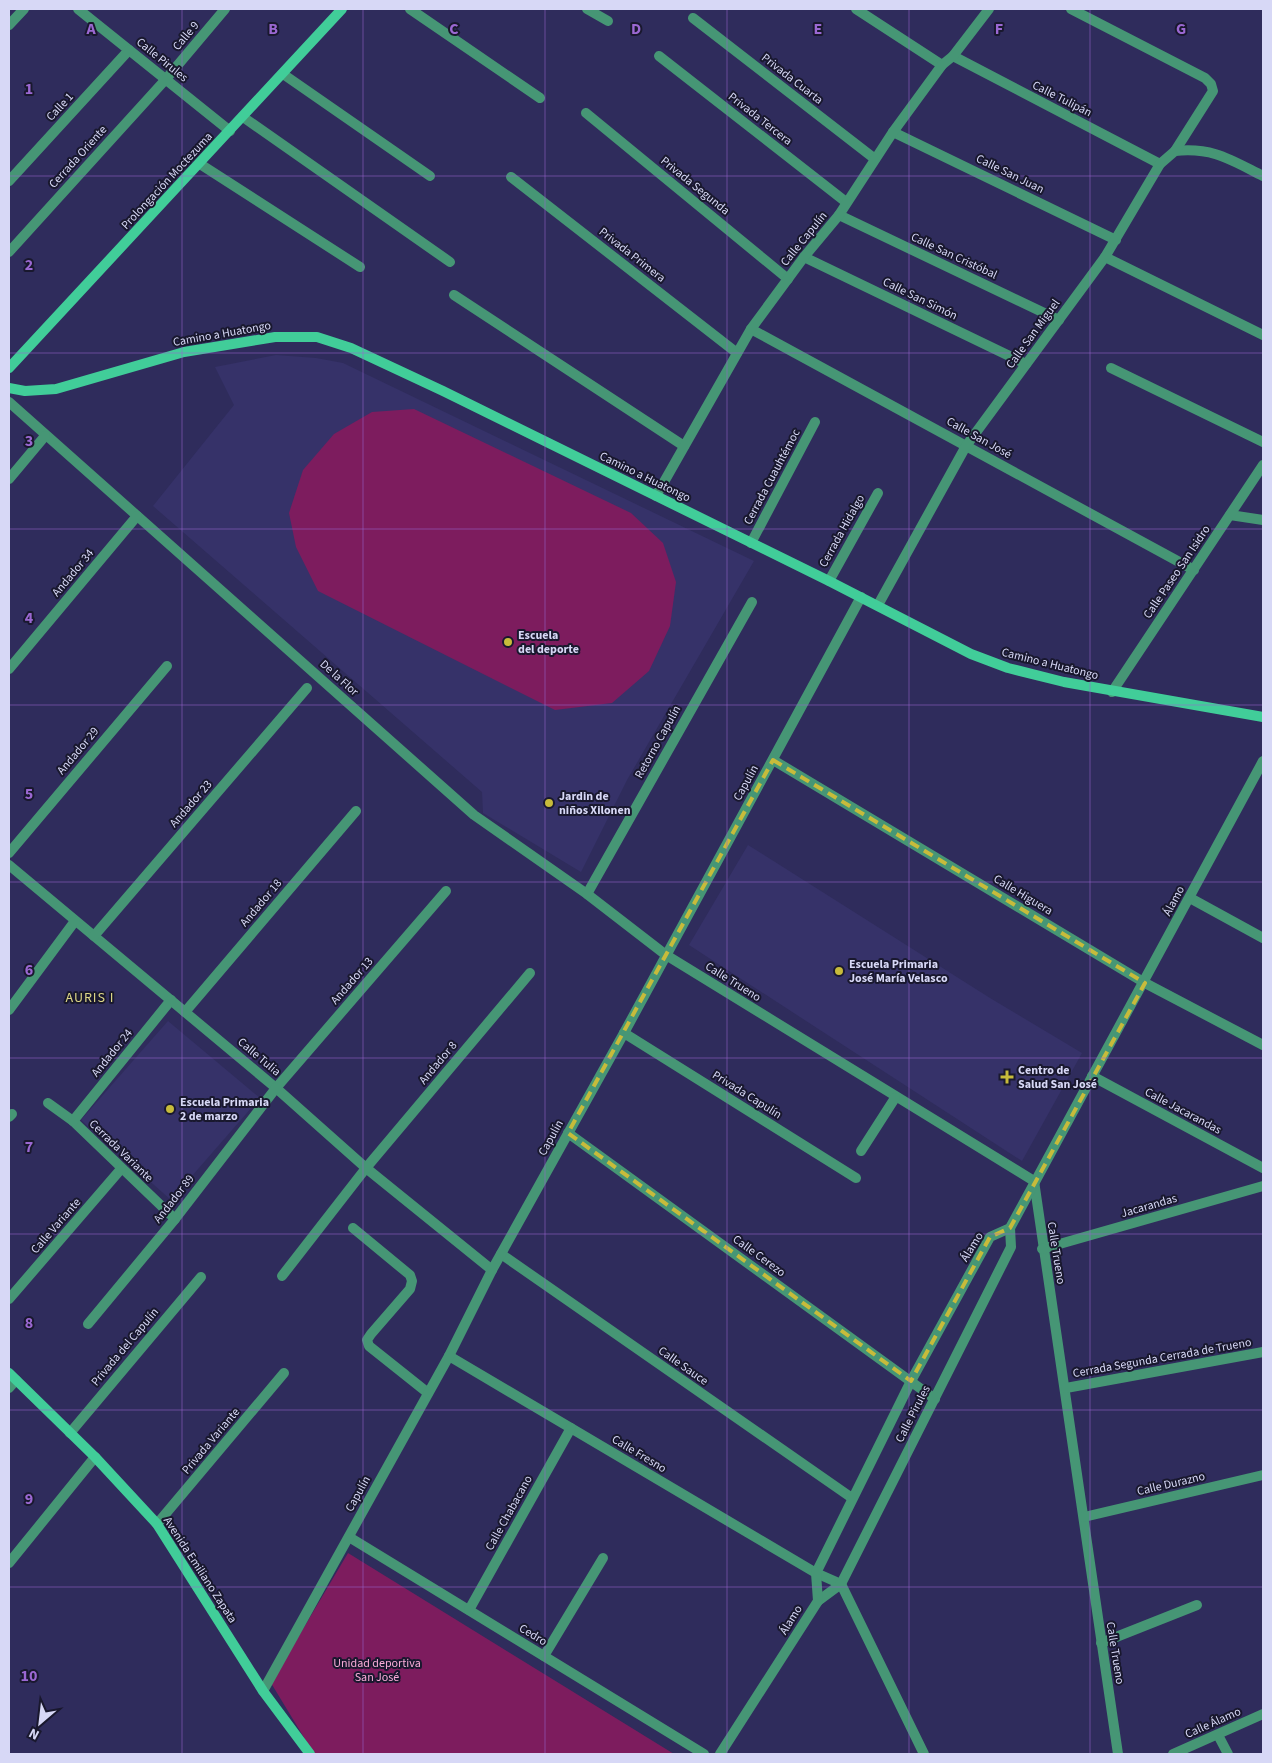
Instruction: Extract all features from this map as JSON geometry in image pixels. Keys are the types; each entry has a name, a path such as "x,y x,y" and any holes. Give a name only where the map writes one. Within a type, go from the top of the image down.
{"main road":[{"name":"Prolongación Moctezuma","path":"9,368 342,9"},
{"name":"Camino a Huatongo","path":"9,388 25,391 56,389 184,352 275,337 318,337 351,348 444,391 750,543 829,580 970,654 1064,682 1112,692 1263,717"},
{"name":"Avenida Emiliano Zapata","path":"11,1380 95,1457 157,1524 263,1692 310,1754"}],"street":[{"path":"9,25 24,9"},
{"name":"Calle 9","path":"166,79 225,9"},
{"path":"410,9 540,98"},
{"path":"587,9 608,21"},
{"path":"856,9 942,65"},
{"name":"Calle Capulín","path":"656,496 751,328 804,257 839,215 893,132 942,65 953,56 989,9"},
{"name":"Calle San Miguel","path":"878,605 966,446 1105,257 1160,164 1175,151 1212,91 1211,84 1205,78 1071,9"},
{"name":"Calle Pirules","path":"81,10 230,130"},
{"name":"Privada Cuarta","path":"693,18 875,159"},
{"name":"Calle 1","path":"9,181 129,50"},
{"name":"Privada Tercera","path":"659,56 846,202"},
{"name":"Calle Tulipán","path":"953,56 1160,164"},
{"path":"283,74 430,176"},
{"name":"Cerrada Oriente","path":"9,252 166,79"},
{"name":"Privada Segunda","path":"586,114 788,279"},
{"path":"243,117 450,262"},
{"name":"Calle San Juan","path":"893,132 1116,240"},
{"path":"1175,151 1197,149 1222,155 1263,176"},
{"path":"200,164 360,267"},
{"name":"Privada Primera","path":"511,177 737,353"},
{"name":"Calle San Cristóbal","path":"839,215 1059,320"},
{"name":"Calle San Simón","path":"804,257 1026,364"},
{"path":"1105,257 1263,335"},
{"path":"454,294 684,446"},
{"name":"Calle San José","path":"751,328 1194,570"},
{"path":"1112,368 1263,442"},
{"name":"De la Flor","path":"9,402 45,436 474,814 587,894 666,955"},
{"name":"Cerrada Cuauhtémoc","path":"750,543 816,422"},
{"path":"9,479 45,436"},
{"name":"Calle Paseo San Isidro","path":"1112,692 1263,467"},
{"name":"Cerrada Hidalgo","path":"829,580 878,493"},
{"path":"1230,515 1263,520"},
{"name":"Andador 34","path":"9,669 137,516"},
{"name":"Capulín","path":"263,1692 449,1356 492,1270 862,597"},
{"name":"Retorno Capulín","path":"587,894 752,602"},
{"name":"Andador 29","path":"9,853 167,666"},
{"name":"Andador 23","path":"94,936 307,688"},
{"name":"Calle Higuera","path":"773,760 1145,983 1263,1045"},
{"name":"Álamo","path":"720,1754 818,1601 816,1573 911,1381 990,1237 1010,1228 1034,1181 1145,983 1263,761"},
{"name":"Andador 18","path":"185,1012 356,811"},
{"name":"Calle Tulia","path":"9,865 276,1088 366,1168 492,1270"},
{"name":"Andador 13","path":"276,1088 446,891"},
{"path":"1190,898 1263,938"},
{"path":"9,1010 76,921"},
{"name":"Calle Trueno","path":"666,955 895,1098 1034,1181 1042,1249 1066,1388 1118,1754"},
{"name":"Andador 8","path":"282,1276 366,1168 530,973"},
{"name":"Andador 24","path":"73,1121 171,1000"},
{"name":"Privada Capulín","path":"624,1033 856,1178"},
{"name":"Calle Jacarandas","path":"1092,1076 1263,1168"},
{"name":"Andador 89","path":"88,1324 175,1219 276,1088"},
{"path":"861,1152 895,1098"},
{"name":"Cerrada Variante","path":"48,1103 73,1121 175,1219"},
{"name":"Calle Cerezo","path":"568,1133 935,1398"},
{"name":"Calle Variante","path":"9,1299 121,1169"},
{"name":"Jacarandas","path":"1042,1249 1263,1186"},
{"path":"353,1228 410,1276 412,1281 410,1288 367,1340 369,1346 428,1393"},
{"name":"Calle Pirules","path":"818,1601 841,1584 1011,1247 1010,1228"},
{"name":"Calle Sauce","path":"501,1254 852,1498"},
{"name":"Privada del Capulín","path":"70,1433 200,1277"},
{"name":"Cerrada Segunda Cerrada de Trueno","path":"1066,1388 1263,1352"},
{"name":"Calle Fresno","path":"449,1356 816,1573 841,1584"},
{"name":"Privada Variante","path":"157,1524 284,1373"},
{"name":"Calle Chabacano","path":"469,1610 570,1428"},
{"path":"9,1563 95,1457"},
{"name":"Calle Durazno","path":"1084,1517 1263,1475"},
{"name":"Cedro","path":"349,1537 704,1754"},
{"path":"544,1656 603,1558"},
{"path":"841,1584 924,1754"},
{"path":"1101,1643 1197,1605"},
{"name":"Calle Álamo","path":"1173,1754 1218,1736 1263,1714"},
{"path":"1218,1736 1228,1754"}],"highlighted area":[{"path":"773,760 1145,983 1010,1228 990,1237 911,1381 568,1133"}],"shaded area":[{"name":"Escuela del deporte","path":"276,355 316,358 343,363 754,561 627,780 581,872 483,813 482,792 153,506 234,405 215,367"},
{"name":"Escuela Primaria José María Velasco","path":"748,845 990,998 1082,1053 1022,1161 689,945"},
{"name":"Escuela Primaria 2 de marzo","path":"168,1021 260,1098 171,1200 81,1120"}],"green space":[{"path":"414,409 631,513 663,543 676,582 670,626 649,671 612,703 555,710 318,591 296,547 289,513 303,470 334,434 372,412"},
{"name":"Unidad deportiva San José","path":"348,1553 674,1754 314,1754 271,1683"}],"place":[{"name":"Escuela del deporte","path":"508,642"},
{"name":"Jardin de niños Xilonen","path":"549,803"},
{"name":"Escuela Primaria José María Velasco","path":"839,971"},
{"name":"Centro de Salud San José","path":"1007,1077"},
{"name":"Escuela Primaria 2 de marzo","path":"170,1109"}],"district":[{"name":"AURIS I","path":"90,998"}]}
